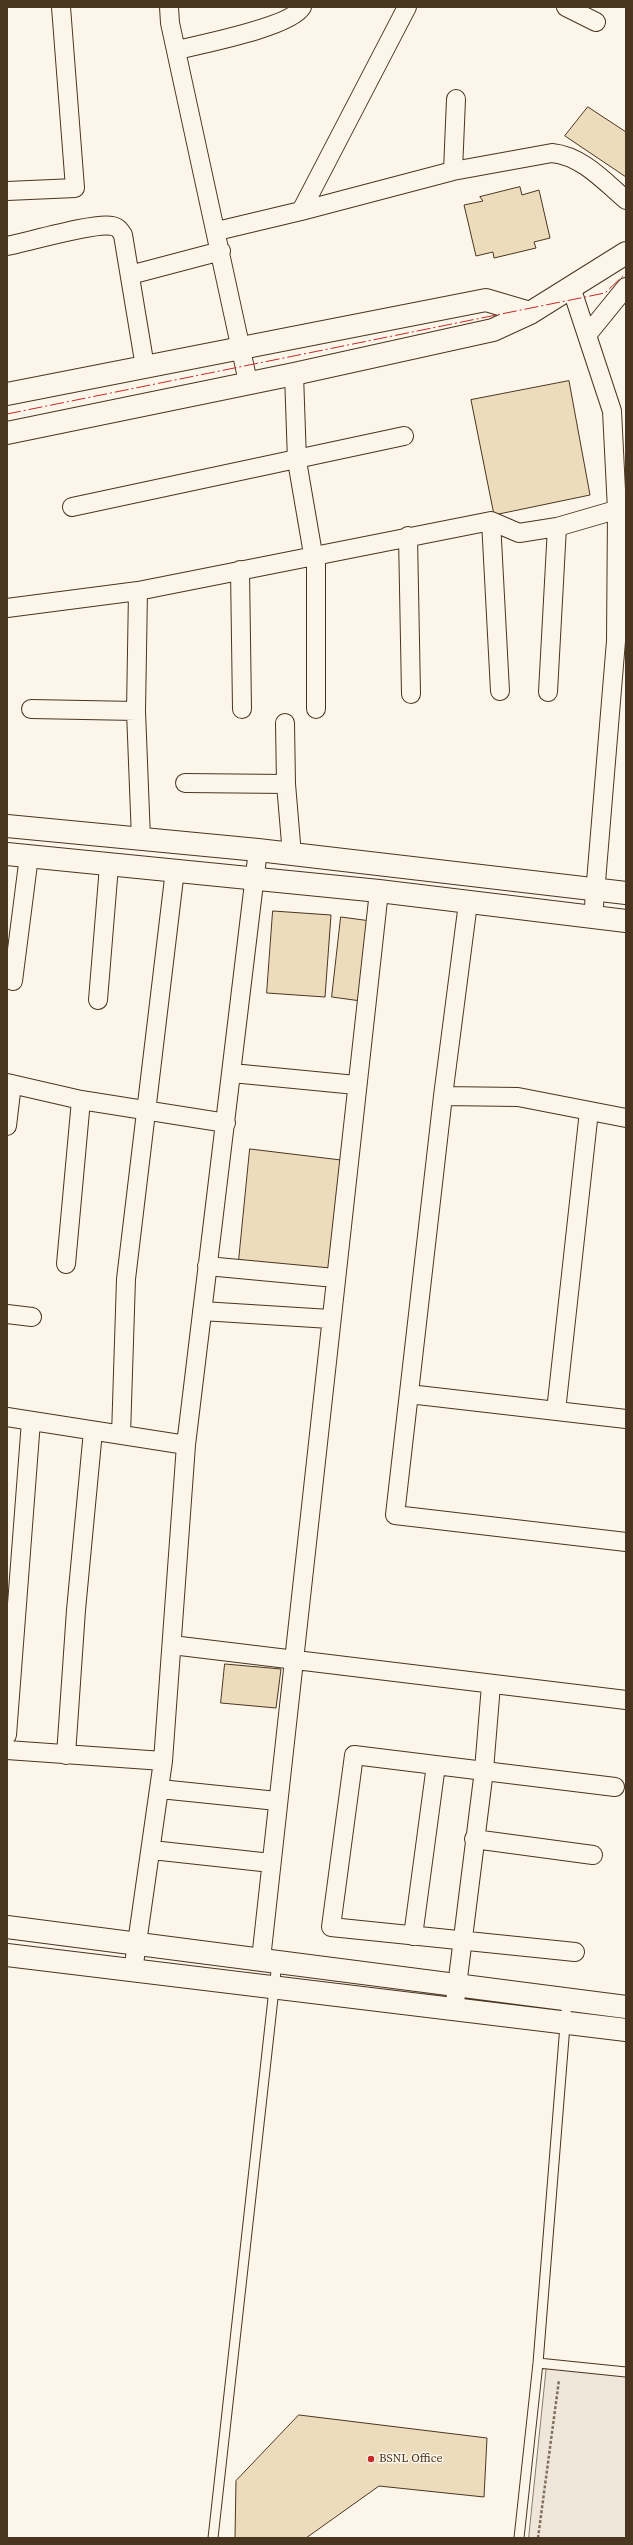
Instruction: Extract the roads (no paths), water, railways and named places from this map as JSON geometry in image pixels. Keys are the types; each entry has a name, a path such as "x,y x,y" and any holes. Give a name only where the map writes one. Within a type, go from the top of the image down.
{"street":[{"path":"7,191 75,188 61,7"},
{"path":"169,7 176,50 217,231 248,382"},
{"path":"176,50 270,26 286,20 302,7"},
{"path":"301,211 407,7"},
{"path":"566,7 596,22"},
{"path":"453,171 456,99"},
{"path":"217,231 301,211 453,171 552,153 564,154 577,160 626,200"},
{"path":"7,246 111,226 120,229 124,235 145,367"},
{"path":"130,275 221,252"},
{"path":"7,433 248,382 294,374 493,330 530,313 626,253"},
{"path":"571,287 587,335 619,410 622,508 618,706 592,918"},
{"path":"587,335 626,287"},
{"path":"7,394 486,300 530,313"},
{"path":"294,374 297,461 314,555 316,709"},
{"path":"72,507 297,461 404,436"},
{"path":"7,608 138,591 408,536 491,521 519,533 557,527 622,508"},
{"path":"491,521 500,691"},
{"path":"548,692 557,527"},
{"path":"408,536 411,694"},
{"path":"240,570 242,710"},
{"path":"138,591 136,711 141,839"},
{"path":"31,709 136,711"},
{"path":"285,723 286,784 292,855"},
{"path":"185,782 286,784"},
{"path":"7,826 258,850 626,893"},
{"path":"133,1971 160,1789 186,1445 258,850"},
{"path":"7,854 109,866 140,866 379,891 592,918 626,920"},
{"path":"13,981 29,856"},
{"path":"98,1000 109,866"},
{"path":"121,1435 126,1279 175,870"},
{"path":"269,1960 271,1863 277,1801 356,1085 379,891"},
{"path":"468,903 443,1096 395,1515 626,1542"},
{"path":"232,1073 356,1085"},
{"path":"7,1126 9,1084 81,1100 226,1122"},
{"path":"443,1096 518,1097 626,1118"},
{"path":"66,1264 81,1100"},
{"path":"556,1411 588,1111"},
{"path":"207,1266 335,1278"},
{"path":"202,1311 330,1319"},
{"path":"7,1314 32,1317"},
{"path":"409,1394 626,1419"},
{"path":"7,1417 186,1445"},
{"path":"7,1735 31,1421"},
{"path":"66,1755 76,1610 93,1431"},
{"path":"172,1644 491,1685 626,1700"},
{"path":"454,2010 474,1839 484,1770 491,1685"},
{"path":"7,1750 163,1761"},
{"path":"575,1952 462,1939 413,1936 331,1927 354,1755 615,1787"},
{"path":"413,1936 436,1765"},
{"path":"160,1789 277,1801"},
{"path":"474,1839 593,1855"},
{"path":"152,1850 271,1863"},
{"path":"7,1927 626,2007"},
{"path":"7,1955 565,2024 626,2030"}],"lane":[{"path":"212,2538 276,1988 269,1960"},
{"path":"519,2538 538,2363 567,2000"},
{"path":"538,2363 626,2372"}],"place":[{"name":"BSNL Office","path":"371,2459"}]}
